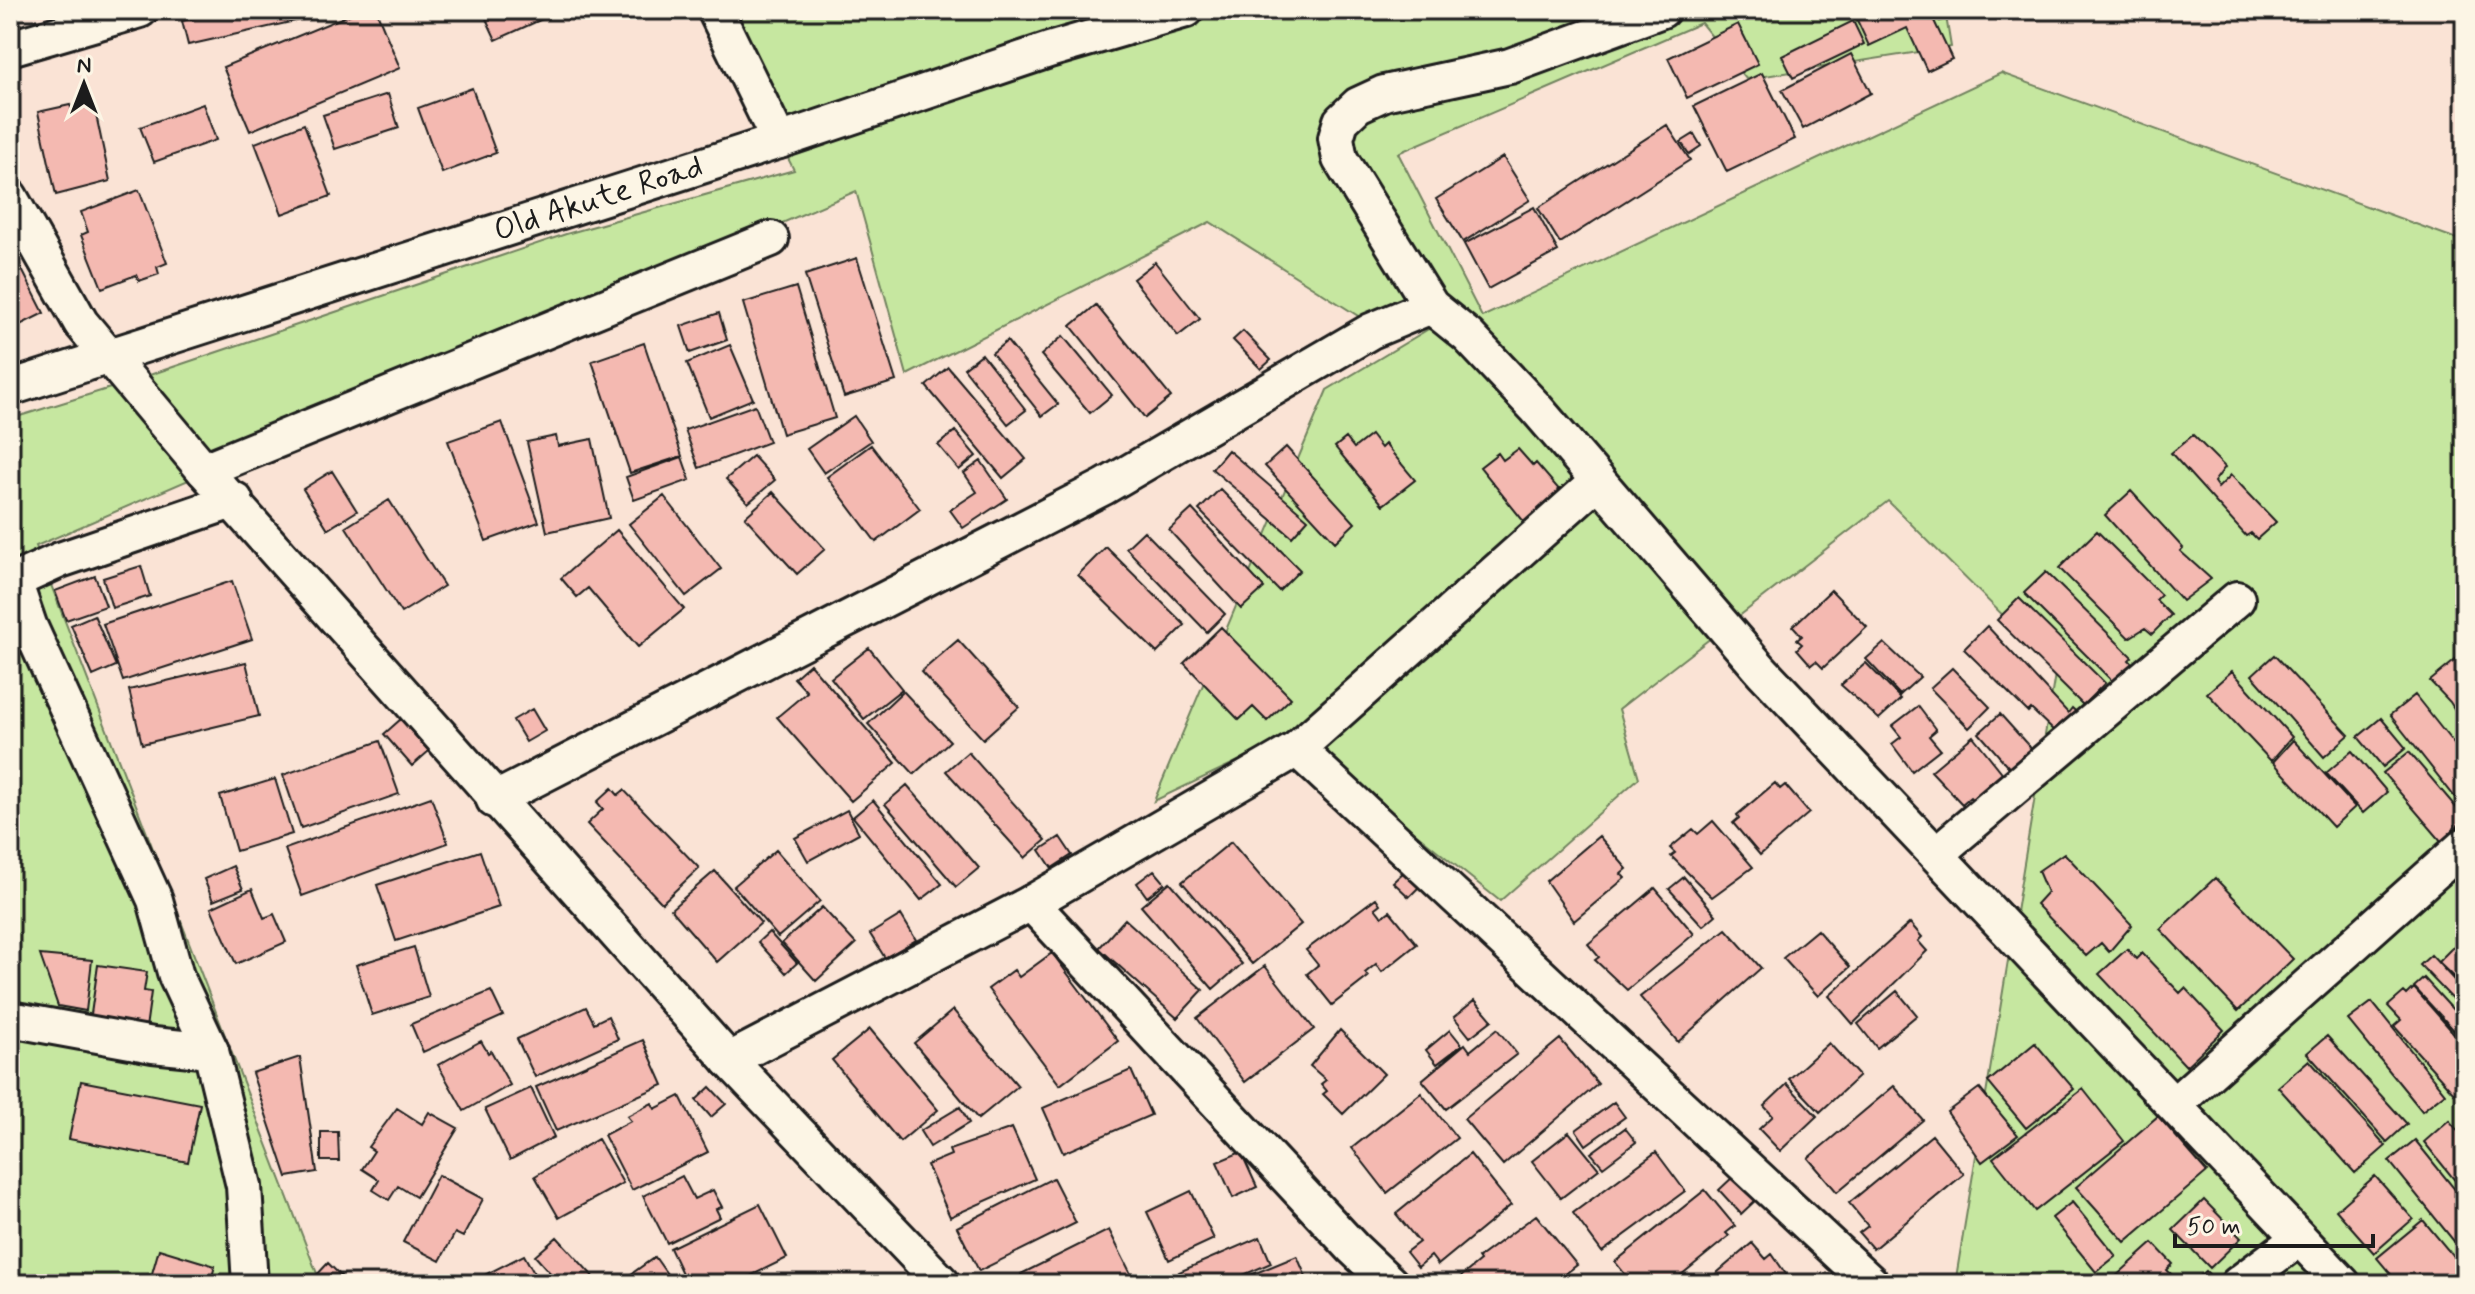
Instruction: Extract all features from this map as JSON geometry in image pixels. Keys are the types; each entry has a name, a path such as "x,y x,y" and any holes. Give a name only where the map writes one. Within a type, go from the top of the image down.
{"street":[{"path":"10,48 140,10"},
{"path":"715,10 779,141"},
{"name":"Old Akute Road","path":"10,388 779,141 1049,50 1186,10"},
{"path":"1662,10 1619,29 1510,66 1384,93 1358,105 1341,121 1336,138 1340,159 1431,306 1478,346 1762,671 2343,1284"},
{"path":"10,197 81,323 112,355 204,470 235,500 494,800 729,1060 943,1284"},
{"path":"204,470 771,239"},
{"path":"494,800 1104,487 1371,331 1431,306"},
{"path":"729,1060 1031,903 1297,749 1598,481"},
{"path":"235,500 60,560 12,582 35,640 155,900 176,976 211,1051 244,1186 250,1284"},
{"path":"1936,854 2237,599"},
{"path":"1297,749 1872,1284"},
{"path":"2175,1104 2465,845"},
{"path":"1031,903 1342,1236 1391,1284"},
{"path":"10,1019 141,1043 211,1051"},
{"path":"2238,1284 2298,1239"}],"green space":[{"path":"712,10 1945,10 1951,47 1746,79 1701,23 1398,153 1482,317 2001,73 2465,242 2465,1284 1955,1284 2056,668 1888,501 1619,709 1639,778 1500,901 1293,735 1154,801 1327,390 1445,319 1363,319 1210,222 907,375 856,191 36,546 321,1284 10,1284 10,419 117,386 566,234 794,170"}],"building":[{"path":"230,10 301,10 304,19 188,45 182,21"},
{"path":"361,10 376,10 400,68 250,131 223,67"},
{"path":"482,10 562,10 496,40"},
{"path":"1872,10 1929,10 1952,59 1927,71 1907,28 1869,46 1856,18"},
{"path":"1935,10 1966,10 1940,21"},
{"path":"1853,21 1864,44 1793,78 1782,56"},
{"path":"1738,24 1758,64 1687,98 1668,58"},
{"path":"1851,54 1871,93 1803,129 1782,90"},
{"path":"1762,73 1795,139 1727,172 1694,106"},
{"path":"472,88 496,153 442,173 418,108"},
{"path":"388,94 399,128 335,149 323,115"},
{"path":"203,104 216,140 154,162 140,127"},
{"path":"70,105 72,110 94,105 110,181 56,195 38,112"},
{"path":"304,124 331,196 282,214 255,143"},
{"path":"1667,125 1690,160 1560,243 1538,208"},
{"path":"1694,134 1701,146 1689,154 1681,142"},
{"path":"1503,157 1530,200 1463,242 1436,199"},
{"path":"139,190 167,263 157,267 159,274 139,281 136,275 102,288 81,235 88,232 81,212"},
{"path":"1534,207 1558,251 1488,289 1464,244"},
{"path":"10,246 44,313 16,327 10,314"},
{"path":"857,258 896,381 844,397 805,275"},
{"path":"1155,262 1200,319 1178,336 1133,279"},
{"path":"796,287 835,418 782,434 743,303"},
{"path":"1096,305 1171,397 1145,418 1071,326"},
{"path":"719,313 727,340 690,353 681,326"},
{"path":"1243,331 1271,360 1261,369 1233,340"},
{"path":"1063,336 1112,395 1090,413 1041,355"},
{"path":"1007,341 1058,404 1042,416 992,353"},
{"path":"644,343 682,456 630,473 592,361"},
{"path":"730,345 753,399 709,417 687,363"},
{"path":"982,354 1026,410 1008,424 964,368"},
{"path":"948,367 1026,459 1003,478 926,386"},
{"path":"755,405 769,442 699,468 685,430"},
{"path":"854,416 871,441 824,473 807,449"},
{"path":"502,422 539,522 486,541 448,441"},
{"path":"955,431 976,456 959,470 938,445"},
{"path":"1371,435 1381,448 1385,444 1415,480 1383,505 1335,447 1346,438 1354,448"},
{"path":"2193,435 2225,467 2214,482 2218,488 2231,475 2276,522 2257,539 2251,533 2246,536 2171,453"},
{"path":"556,436 558,446 592,439 609,518 547,532 527,442"},
{"path":"871,445 920,509 876,542 827,477"},
{"path":"1286,447 1355,523 1335,542 1265,466"},
{"path":"1518,449 1533,466 1536,463 1562,493 1525,523 1480,467 1498,453 1503,460"},
{"path":"1228,450 1308,519 1292,537 1212,469"},
{"path":"753,456 775,480 748,503 726,479"},
{"path":"682,457 690,480 634,500 626,477"},
{"path":"981,461 1007,499 963,528 950,510 977,492 964,473"},
{"path":"332,471 357,511 328,529 303,489"},
{"path":"1220,489 1300,570 1279,591 1199,510"},
{"path":"2131,491 2183,548 2180,551 2211,579 2182,601 2105,515"},
{"path":"773,492 825,549 797,574 745,517"},
{"path":"664,496 721,569 686,596 629,524"},
{"path":"389,500 444,586 401,613 346,527"},
{"path":"1192,509 1264,588 1241,609 1169,530"},
{"path":"617,530 684,609 638,647 588,588 577,597 561,578"},
{"path":"1144,531 1225,614 1207,632 1126,548"},
{"path":"2097,531 2161,595 2156,600 2171,615 2152,634 2145,628 2129,638 2059,568"},
{"path":"1106,547 1185,625 1157,653 1078,575"},
{"path":"141,566 150,596 112,608 103,578"},
{"path":"2046,572 2132,657 2129,660 2138,669 2114,683 2024,593"},
{"path":"95,576 106,606 66,620 55,591"},
{"path":"232,581 252,639 123,681 103,624"},
{"path":"1831,590 1867,627 1823,668 1816,661 1811,665 1797,649 1802,644 1797,640 1802,636 1793,626"},
{"path":"2019,598 2105,683 2083,705 1997,620"},
{"path":"94,615 116,666 93,676 71,625"},
{"path":"1987,626 2068,713 2072,708 2086,721 2055,732 2031,709 2028,712 1964,649"},
{"path":"1221,627 1291,698 1267,721 1253,707 1239,720 1184,663"},
{"path":"958,640 1019,707 983,739 921,672"},
{"path":"1884,643 1920,677 1900,695 1866,659"},
{"path":"869,648 902,689 864,719 831,678"},
{"path":"2464,653 2465,726 2450,702 2430,681"},
{"path":"2274,655 2349,735 2324,757 2252,675"},
{"path":"246,662 259,716 142,744 129,690"},
{"path":"1866,663 1901,699 1879,719 1841,685"},
{"path":"810,664 896,763 851,801 777,717 807,692 794,678"},
{"path":"1952,668 1990,707 1969,728 1930,688"},
{"path":"2232,671 2292,737 2271,761 2207,693"},
{"path":"903,691 950,741 914,774 868,724"},
{"path":"2415,695 2465,758 2465,810 2390,715"},
{"path":"1918,706 1936,730 1929,736 1940,749 1912,771 1892,744 1901,737 1892,726"},
{"path":"532,709 545,731 526,742 513,720"},
{"path":"2000,714 2035,753 2013,772 1979,733"},
{"path":"2381,718 2406,748 2383,767 2358,737"},
{"path":"401,719 429,751 412,766 384,734"},
{"path":"1973,736 2004,775 1973,800 1970,797 1962,804 1931,771"},
{"path":"2293,740 2355,807 2333,827 2273,762"},
{"path":"380,741 399,794 301,828 283,775"},
{"path":"2352,751 2387,792 2363,813 2326,773"},
{"path":"968,752 1046,840 1025,858 946,771"},
{"path":"2409,752 2465,818 2442,842 2383,773"},
{"path":"275,779 292,834 236,851 220,796"},
{"path":"1775,783 1780,789 1785,785 1809,813 1760,855 1733,823 1739,818 1737,815"},
{"path":"907,785 979,868 956,887 885,804"},
{"path":"612,788 618,795 624,790 699,868 662,903 587,824 603,809 597,802"},
{"path":"431,797 448,843 302,896 285,849"},
{"path":"873,800 942,884 921,900 853,817"},
{"path":"847,810 859,833 808,861 795,838"},
{"path":"1713,821 1753,867 1712,897 1671,856 1675,853 1670,848 1693,829 1698,834"},
{"path":"1599,836 1627,869 1621,874 1625,878 1574,921 1546,881"},
{"path":"1060,837 1072,855 1052,868 1040,850"},
{"path":"1231,842 1301,924 1252,964 1182,882"},
{"path":"776,850 820,901 778,937 734,886"},
{"path":"480,851 499,907 396,941 377,885"},
{"path":"2064,853 2132,925 2109,952 2101,943 2086,956 2036,904 2047,892 2038,871"},
{"path":"233,866 243,889 213,901 204,879"},
{"path":"1154,870 1165,883 1147,897 1137,883"},
{"path":"1406,870 1421,885 1409,897 1393,882"},
{"path":"715,871 761,923 717,962 671,909"},
{"path":"1684,877 1716,915 1703,926 1669,889"},
{"path":"2215,878 2293,959 2238,1011 2160,929"},
{"path":"1170,882 1242,964 1213,989 1141,906"},
{"path":"1655,888 1694,934 1627,990 1595,960 1599,957 1588,944"},
{"path":"252,889 264,918 274,914 286,942 236,964 211,908"},
{"path":"1376,898 1380,904 1375,908 1382,917 1390,911 1417,944 1382,972 1376,964 1365,973 1368,977 1332,1005 1307,974 1318,965 1306,950"},
{"path":"822,907 856,944 816,981 782,943"},
{"path":"901,915 916,940 885,958 870,934"},
{"path":"1125,919 1203,990 1177,1018 1099,948"},
{"path":"1910,923 1922,937 1918,941 1927,951 1853,1024 1829,996"},
{"path":"1726,929 1761,968 1678,1042 1640,997"},
{"path":"1817,930 1850,967 1818,996 1783,958"},
{"path":"769,932 797,963 786,973 758,942"},
{"path":"2460,940 2465,945 2465,988 2438,962"},
{"path":"414,947 429,997 372,1015 356,965"},
{"path":"2127,949 2136,959 2142,953 2180,993 2185,988 2224,1030 2186,1066 2099,974"},
{"path":"1052,953 1118,1041 1060,1085 988,989 1014,970 1019,977"},
{"path":"40,955 92,960 86,1011 58,1006"},
{"path":"2431,955 2465,992 2465,1012 2420,965"},
{"path":"98,965 147,972 144,991 151,992 146,1028 90,1021"},
{"path":"1265,966 1314,1029 1245,1082 1197,1018"},
{"path":"2424,978 2465,1023 2465,1042 2414,987"},
{"path":"2414,988 2465,1046 2465,1083 2454,1093 2394,1026 2401,1020 2388,1006 2404,992 2407,995"},
{"path":"491,991 503,1016 423,1052 411,1024"},
{"path":"1897,991 1917,1015 1877,1048 1858,1024"},
{"path":"1475,1000 1492,1020 1470,1037 1454,1017"},
{"path":"2372,1002 2445,1093 2422,1111 2348,1020"},
{"path":"586,1007 594,1023 608,1016 618,1039 535,1077 517,1039"},
{"path":"953,1010 1018,1086 978,1119 914,1043"},
{"path":"870,1029 938,1110 900,1142 832,1060"},
{"path":"1497,1029 1517,1054 1446,1109 1422,1080 1465,1044 1470,1051"},
{"path":"1340,1030 1384,1074 1343,1114 1323,1094 1327,1091 1321,1084 1326,1080 1310,1066"},
{"path":"1450,1030 1462,1045 1437,1064 1426,1050"},
{"path":"2327,1036 2407,1124 2387,1142 2307,1053"},
{"path":"1560,1039 1598,1084 1503,1165 1464,1119"},
{"path":"643,1040 663,1085 556,1131 536,1087"},
{"path":"481,1041 488,1053 491,1051 510,1085 464,1111 438,1065"},
{"path":"1829,1043 1859,1076 1820,1112 1789,1079"},
{"path":"2035,1043 2074,1089 2026,1128 1988,1082"},
{"path":"300,1057 317,1172 287,1177 252,1073"},
{"path":"2309,1060 2386,1146 2355,1173 2278,1087"},
{"path":"1131,1070 1151,1115 1063,1153 1043,1108"},
{"path":"81,1081 200,1104 188,1162 69,1139"},
{"path":"1787,1084 1817,1116 1780,1151 1759,1129 1773,1116 1764,1106"},
{"path":"1894,1086 1923,1120 1837,1192 1808,1158"},
{"path":"710,1087 726,1104 711,1117 696,1100"},
{"path":"531,1088 554,1137 510,1160 485,1109"},
{"path":"1979,1088 2018,1135 1982,1162 1947,1112"},
{"path":"2083,1089 2124,1141 2035,1211 1993,1158"},
{"path":"1421,1093 1457,1138 1387,1193 1352,1148"},
{"path":"680,1096 708,1152 632,1190 604,1135 631,1121 627,1116 652,1103 655,1109"},
{"path":"1614,1102 1625,1117 1586,1145 1576,1130"},
{"path":"960,1107 969,1123 930,1147 920,1131"},
{"path":"397,1108 422,1124 429,1112 458,1128 416,1197 398,1186 389,1200 373,1190 379,1180 362,1169 374,1151 368,1147"},
{"path":"2158,1116 2207,1172 2125,1242 2076,1187"},
{"path":"2449,1120 2465,1140 2465,1193 2424,1142"},
{"path":"1012,1128 1035,1179 950,1217 927,1165 951,1155 949,1150"},
{"path":"1625,1128 1636,1142 1603,1167 1591,1153"},
{"path":"321,1132 338,1132 339,1161 321,1161"},
{"path":"1569,1132 1599,1169 1561,1198 1532,1161"},
{"path":"1932,1135 1964,1174 1873,1249 1859,1233 1868,1226 1849,1203"},
{"path":"598,1139 623,1183 559,1218 535,1176"},
{"path":"2415,1140 2465,1202 2465,1238 2457,1245 2389,1161"},
{"path":"1241,1152 1257,1187 1233,1198 1217,1162"},
{"path":"1656,1152 1685,1191 1602,1252 1573,1213"},
{"path":"1470,1154 1511,1205 1438,1265 1431,1256 1418,1267 1406,1252 1419,1242 1396,1214"},
{"path":"438,1175 483,1199 463,1237 455,1233 440,1261 403,1242"},
{"path":"1735,1175 1757,1199 1741,1214 1719,1190"},
{"path":"682,1176 694,1199 713,1190 722,1207 716,1209 720,1217 667,1243 643,1196"},
{"path":"2375,1176 2413,1219 2374,1253 2336,1210"},
{"path":"1053,1178 1076,1223 979,1271 957,1227"},
{"path":"1705,1190 1735,1226 1726,1233 1729,1236 1670,1284 1633,1284 1615,1262"},
{"path":"1191,1191 1214,1239 1169,1260 1147,1212"},
{"path":"2204,1200 2241,1238 2210,1268 2173,1230"},
{"path":"2072,1202 2116,1256 2096,1272 2052,1218"},
{"path":"760,1204 787,1258 734,1284 687,1284 670,1248"},
{"path":"1536,1215 1577,1265 1552,1284 1452,1284 1480,1261 1478,1258"},
{"path":"2423,1220 2463,1268 2443,1284 2399,1284 2377,1258"},
{"path":"1109,1230 1134,1280 1126,1284 1026,1284 1021,1274"},
{"path":"557,1237 600,1284 560,1284 535,1256"},
{"path":"1260,1237 1271,1263 1223,1284 1184,1284 1179,1272"},
{"path":"1752,1243 1766,1259 1772,1254 1792,1283 1704,1284"},
{"path":"2153,1243 2173,1264 2167,1270 2181,1284 2119,1284 2114,1278"},
{"path":"159,1249 215,1266 210,1284 149,1284"},
{"path":"524,1255 540,1284 467,1284"},
{"path":"1297,1256 1306,1277 1299,1279 1301,1284 1229,1284"},
{"path":"655,1257 674,1284 621,1284 620,1282"},
{"path":"328,1263 349,1284 322,1284 315,1277"},
{"path":"2206,1271 2218,1284 2191,1284"}]}
